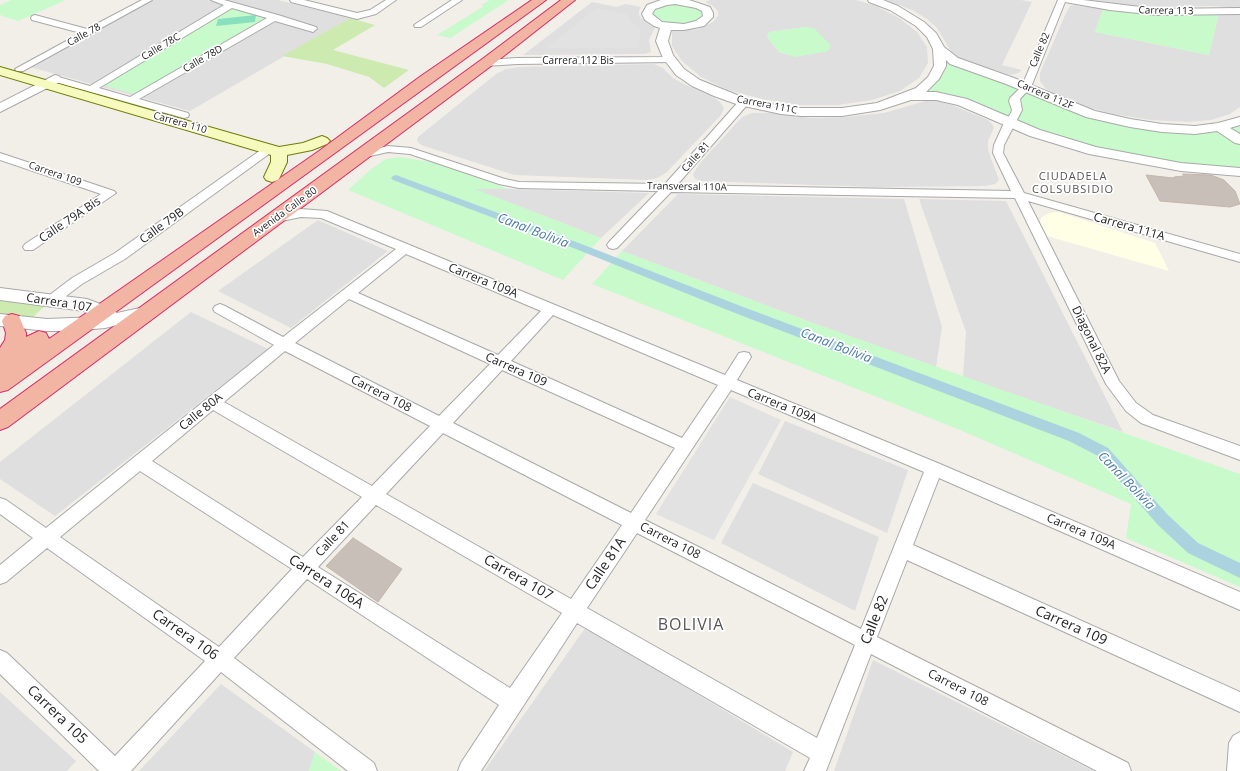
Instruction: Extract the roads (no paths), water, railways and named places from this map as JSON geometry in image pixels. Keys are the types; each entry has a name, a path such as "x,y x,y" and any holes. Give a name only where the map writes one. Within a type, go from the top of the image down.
{"highway":[{"name":"Avenida Calle 80","path":"0,402 97,315 231,207 322,141 526,0"},
{"name":"Avenida Calle 80","path":"0,384 325,154 426,79 540,0"},
{"name":"Avenida Calle 80","path":"0,364 57,325 97,315 555,0"},
{"name":"Avenida Calle 80","path":"0,421 277,218 569,0"},
{"path":"231,207 265,196"},
{"path":"0,364 11,349 16,333 6,321"}],"main road":[{"name":"Carrera 110","path":"0,63 20,69 50,82"},
{"name":"Carrera 110","path":"0,71 50,82 126,103 274,150 307,146 322,141"},
{"path":"272,177 278,162 274,150"}],"street":[{"name":"Calle 78","path":"20,69 148,0"},
{"path":"216,0 313,29"},
{"path":"294,0 352,16 373,12 392,0"},
{"path":"418,25 458,0"},
{"name":"Carrera 112F","path":"873,0 900,11 920,24 932,35 939,49 954,61 964,66 1026,87 1056,101 1091,114 1130,123 1162,128 1195,130 1219,128 1240,121"},
{"name":"Calle 82","path":"1002,163 998,149 1009,123 1017,110 1014,101 1015,98 1026,87 1062,0"},
{"name":"Carrera 113","path":"1068,0 1110,7 1151,11 1240,11"},
{"path":"675,1 697,2 706,9 708,13 706,21 700,24 684,28 666,26 658,24 649,18 647,14 651,7 661,3 675,1"},
{"name":"Calle 78C","path":"87,92 231,5"},
{"path":"35,18 88,32"},
{"name":"Calle 78D","path":"126,103 275,18"},
{"name":"Carrera 111C","path":"666,26 662,41 664,51 680,72 696,83 718,94 744,102 781,110 801,112 842,112 880,106 910,96"},
{"path":"910,96 928,85 937,72 941,59 939,49"},
{"name":"Carrera 112 Bis","path":"486,63 517,61 670,60"},
{"path":"0,108 50,82"},
{"path":"910,96 936,96 949,98 975,107 1009,123 1059,141 1128,159 1238,174"},
{"name":"Calle 81","path":"613,245 669,187 744,102"},
{"name":"Carrera 110","path":"126,103 184,115"},
{"path":"1219,128 1240,140"},
{"name":"Calle 79B","path":"52,300 77,281 120,256 274,150"},
{"name":"Transversal 110A","path":"362,155 388,150 411,151 503,182 519,185 1019,195"},
{"name":"Carrera 109","path":"0,156 110,193"},
{"name":"Diagonal 82A","path":"1002,163 1060,275 1113,384 1131,407 1147,419 1240,453"},
{"path":"314,190 315,203 323,214"},
{"name":"Calle 79A Bis","path":"30,247 110,193"},
{"name":"Carrera 111A","path":"1019,195 1240,258"},
{"name":"Carrera 109A","path":"277,218 301,213 323,214 727,384 934,469 1240,601"},
{"name":"Calle 80A","path":"0,576 284,344 404,249"},
{"name":"Carrera 109","path":"348,293 685,446"},
{"name":"Carrera 107","path":"0,294 52,300 97,315 149,312"},
{"name":"Carrera 108","path":"220,309 284,344 1120,771"},
{"name":"Calle 81","path":"115,771 551,309"},
{"name":"Carrera 107","path":"6,321 57,325"},
{"name":"Calle 81A","path":"469,771 513,702 744,357"},
{"name":"Carrera 107","path":"213,403 822,753"},
{"name":"Carrera 106A","path":"140,462 513,702"},
{"name":"Calle 82","path":"815,771 934,469"},
{"name":"Carrera 106","path":"0,505 221,660 366,771"},
{"name":"Carrera 109","path":"903,549 1240,702"},
{"name":"Carrera 105","path":"0,660 115,771"},
{"path":"1238,771 1240,743"}],"waterway":[{"name":"Canal Bolivia","path":"396,178 580,247 734,308 1074,437 1103,452 1163,520 1193,548 1240,571"}],"district":[{"name":"CIUDADELA COLSUBSIDIO","path":"1073,183"},
{"name":"BOLIVIA","path":"691,625"}]}
